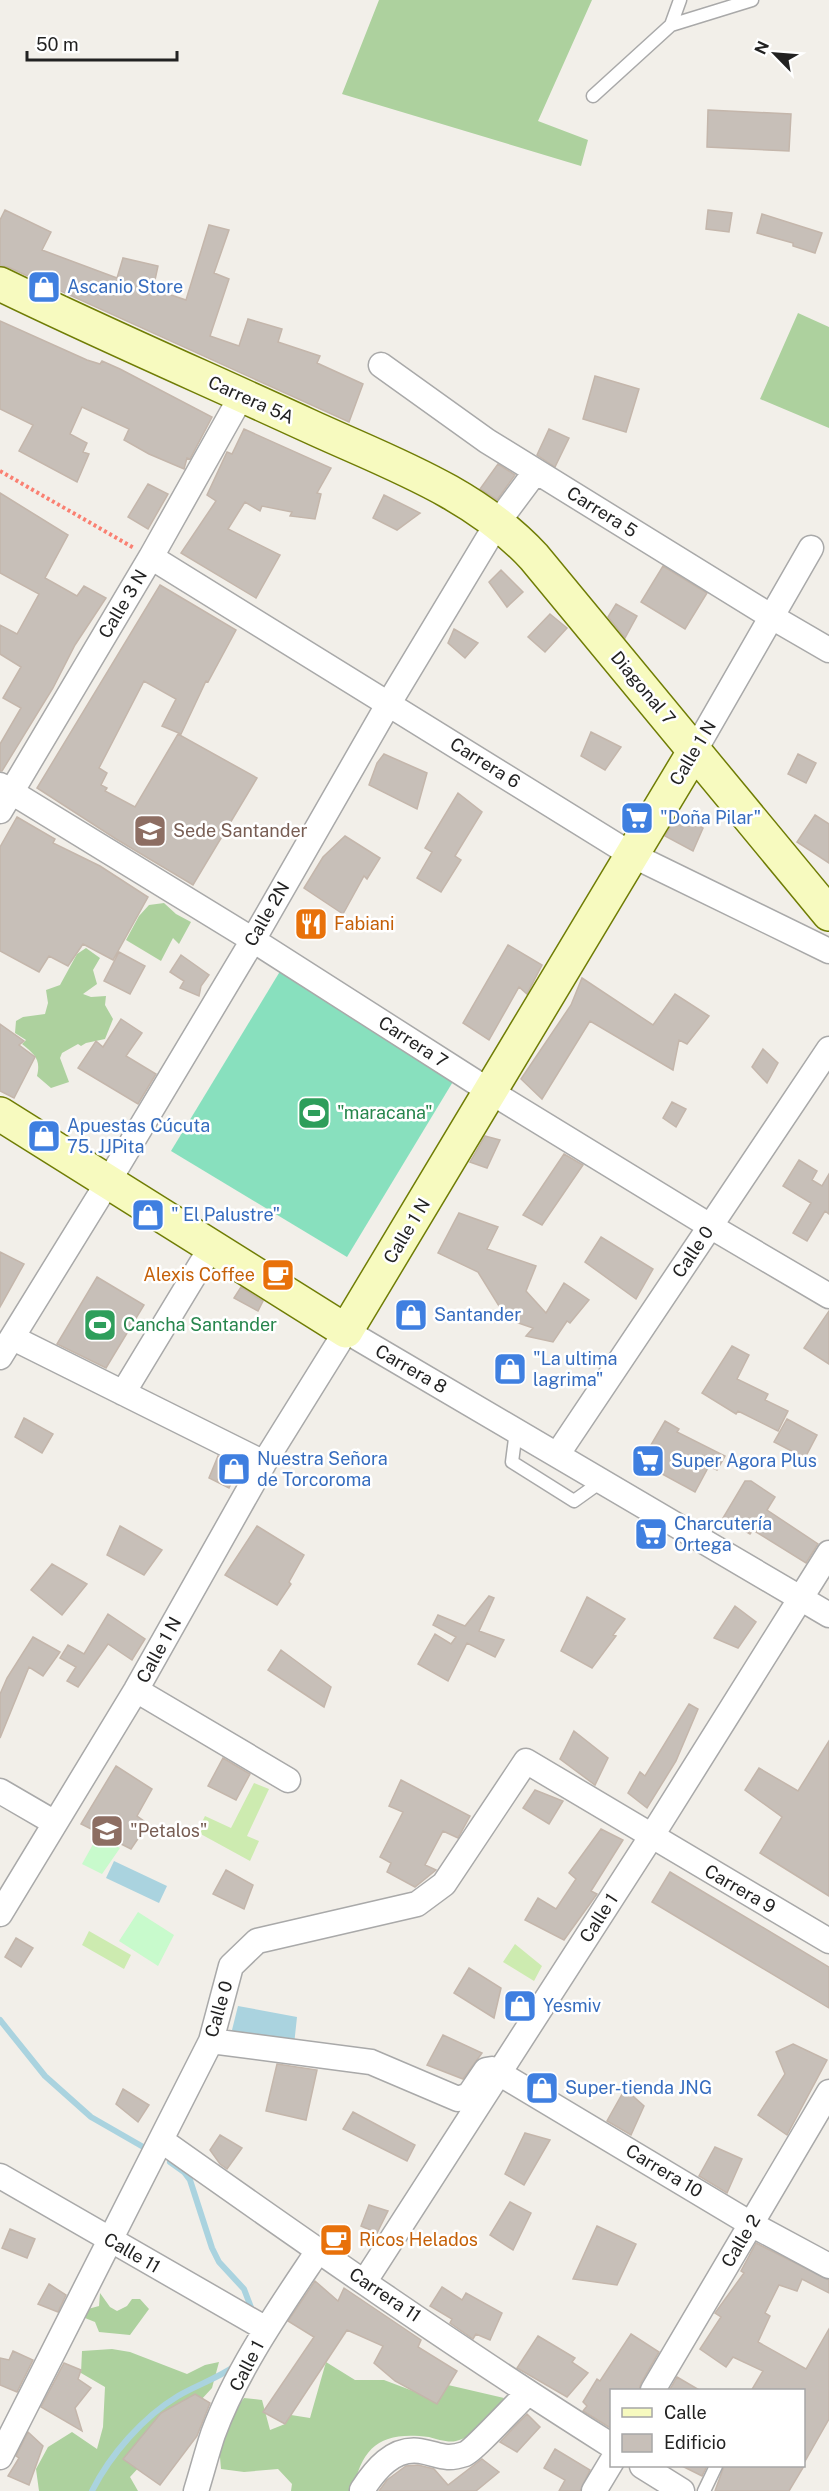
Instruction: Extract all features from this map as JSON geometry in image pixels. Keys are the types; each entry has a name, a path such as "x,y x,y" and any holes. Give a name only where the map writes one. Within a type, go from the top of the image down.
{"street":[{"name":"Carrera 5A","path":"0,284 110,337 446,489 498,522"},
{"name":"Carrera 5","path":"381,365 487,441 829,650"},
{"name":"Calle 3 N","path":"4,796 151,557 242,395"},
{"name":"Calle 2N","path":"7,1348 253,940 389,703 498,522 536,471"},
{"name":"Diagonal 7","path":"498,522 534,557 829,914"},
{"name":"Calle 1 N","path":"0,1914 136,1690 264,1463 491,1092 695,750 812,548"},
{"name":"Carrera 6","path":"151,557 632,855 829,951"},
{"name":"Carrera 7","path":"4,796 253,940 491,1092 829,1296"},
{"name":"Calle 0","path":"556,1455 829,1049"},
{"name":"Carrera 8","path":"0,1114 346,1331 829,1615"},
{"path":"123,1393 212,1246"},
{"path":"7,1348 123,1393 264,1463"},
{"name":"Calle 1","path":"365,2281 651,1837 829,1553"},
{"path":"136,1690 288,1780"},
{"name":"Calle 0","path":"0,2457 9,2416 111,2241 211,2041 231,1966 257,1941 417,1904 444,1884 526,1761 651,1837"},
{"path":"0,1791 55,1824"},
{"name":"Carrera 9","path":"651,1837 829,1941"},
{"path":"211,2041 371,2062 458,2099 469,2095 486,2070 492,2069 496,2079"},
{"name":"Carrera 10","path":"496,2079 829,2266"},
{"name":"Calle 2","path":"654,2389 829,2092"},
{"name":"Carrera 11","path":"161,2140 318,2251 528,2393 610,2445"},
{"name":"Calle 11","path":"0,2176 266,2329"},
{"name":"Calle 1","path":"196,2491 214,2431 266,2329 318,2251"},
{"path":"362,2490 376,2469 397,2454 418,2451 442,2458 467,2453 528,2393"},
{"path":"594,2491 610,2464"},
{"path":"644,2467 682,2491"}],"lane":[{"path":"671,25 680,0"},
{"path":"593,96 671,25 752,0"},
{"path":"516,1431 512,1462 574,1501 602,1481"},
{"path":"704,2491 716,2467"}],"path":[{"path":"0,471 151,557"}],"green space":[{"path":"379,0 592,0 538,121 588,140 581,166 342,94"},
{"path":"798,313 829,327 829,428 760,399"},
{"path":"164,903 176,914 191,922 179,944 173,938 161,961 126,940 139,916 149,905"},
{"path":"86,948 100,958 93,970 97,984 83,994 91,997 106,996 105,1005 113,1019 105,1039 81,1046 78,1044 62,1053 60,1058 69,1082 51,1088 37,1076 37,1061 34,1054 22,1044 26,1040 15,1033 16,1021 23,1017 45,1014 48,1003 46,990 60,985 77,954"},
{"name":"\"maracana\"","path":"282,968 457,1075 347,1257 171,1151"},
{"path":"254,1783 269,1789 247,1836 259,1841 250,1861 197,1832 205,1816 231,1828"},
{"path":"97,1837 120,1848 102,1874 82,1864"},
{"path":"138,1912 174,1935 158,1966 119,1941"},
{"path":"89,1931 131,1955 124,1969 82,1945"},
{"path":"515,1944 542,1966 534,1981 503,1962"},
{"path":"100,2293 110,2307 117,2311 127,2306 132,2299 140,2299 149,2309 130,2335 99,2332 95,2322 85,2318 88,2309 99,2306"},
{"path":"112,2349 130,2352 187,2374 205,2365 219,2362 212,2388 130,2477 138,2491 39,2491 36,2469 48,2447 72,2432 97,2449 103,2427 105,2387 81,2373 82,2351"},
{"path":"326,2362 355,2380 384,2380 421,2394 448,2385 504,2398 478,2430 456,2441 412,2436 386,2440 376,2445 362,2463 353,2491 291,2491 292,2484 278,2469 244,2472 221,2469 218,2433 244,2398 262,2400 270,2430 285,2424 291,2415 310,2418"}],"water":[{"path":"114,1861 167,1886 159,1903 106,1878"},
{"path":"238,2006 297,2017 294,2045 231,2034"}],"building":[{"path":"708,110 791,114 789,151 707,147"},
{"path":"5,210 51,232 42,250 117,278 123,258 158,266 153,289 186,300 209,225 229,230 214,273 229,279 210,336 239,346 248,319 282,329 278,342 320,356 317,363 363,384 349,422 8,267 0,266 0,220"},
{"path":"708,210 732,213 729,232 706,229"},
{"path":"762,214 822,233 815,253 793,246 793,243 757,233"},
{"path":"0,321 87,360 100,364 102,361 120,369 212,417 190,459 187,458 184,469 124,440 129,429 82,407 70,434 87,443 83,452 89,454 77,482 19,451 33,425 0,409"},
{"path":"595,376 639,389 626,432 583,419"},
{"path":"244,429 331,468 317,493 321,494 315,519 290,516 292,512 262,506 260,511 245,502 228,529 280,555 256,598 181,553 216,501 207,495 227,452 232,454"},
{"path":"549,429 569,438 555,467 537,455"},
{"path":"498,464 515,475 497,500 480,489"},
{"path":"148,484 168,494 148,529 128,517"},
{"path":"0,493 68,535 45,578 77,596 84,586 106,598 75,645 53,688 2,771 0,771 0,744 21,708 3,698 21,667 0,654 0,625 17,634 39,594 0,573"},
{"path":"384,495 420,513 397,530 373,518"},
{"path":"663,566 707,593 685,629 641,602"},
{"path":"501,570 523,592 507,607 489,582"},
{"path":"160,585 236,630 208,682 206,681 181,734 162,726 176,699 144,681 99,768 107,773 101,785 107,788 105,791 135,807 178,734 257,778 193,885 37,788"},
{"path":"616,604 637,616 625,638 608,617"},
{"path":"550,614 567,628 545,652 528,637"},
{"path":"454,629 478,643 465,658 448,643"},
{"path":"591,732 621,747 605,770 581,756"},
{"path":"384,754 427,773 417,809 369,785 377,763"},
{"path":"798,754 816,763 806,783 788,774"},
{"path":"458,793 482,812 455,856 461,860 441,892 417,878 432,852 425,848"},
{"path":"678,814 703,828 693,851 665,836"},
{"path":"815,815 829,824 829,863 797,842"},
{"path":"17,817 55,839 53,843 100,866 148,897 113,960 83,944 68,966 49,956 39,972 0,951 0,847"},
{"path":"345,836 380,858 367,879 364,876 343,914 304,888 323,857"},
{"path":"508,945 542,965 527,994 519,987 489,1040 463,1023"},
{"path":"119,952 145,966 130,994 104,981"},
{"path":"181,955 209,975 201,986 199,996 180,988 184,981 170,972"},
{"path":"582,978 653,1025 675,994 709,1016 687,1044 679,1040 673,1070 590,1021 542,1099 521,1079 571,1005"},
{"path":"121,1019 142,1033 126,1056 156,1074 138,1104 78,1068 96,1041 103,1047"},
{"path":"0,1024 24,1041 19,1045 35,1057 14,1098 0,1091"},
{"path":"763,1049 778,1063 767,1083 752,1067"},
{"path":"672,1102 686,1109 676,1127 663,1118"},
{"path":"485,1136 500,1140 487,1168 470,1162"},
{"path":"564,1154 583,1165 542,1225 523,1215"},
{"path":"799,1160 817,1171 812,1180 822,1186 829,1174 829,1214 825,1211 807,1241 793,1233 811,1203 783,1186"},
{"path":"459,1213 498,1227 487,1249 536,1266 526,1291 546,1313 564,1283 589,1300 570,1323 567,1321 553,1342 526,1336 533,1328 507,1319 478,1272 438,1253"},
{"path":"601,1237 653,1269 636,1299 585,1262"},
{"path":"0,1252 24,1264 0,1307"},
{"name":"Cancha Santander","path":"97,1277 144,1305 106,1368 57,1344"},
{"path":"241,1287 263,1301 258,1311 234,1298"},
{"path":"829,1311 829,1364 804,1348"},
{"path":"732,1346 749,1355 737,1379 768,1394 765,1400 788,1411 778,1431 738,1411 736,1414 702,1393"},
{"path":"24,1418 53,1434 42,1453 15,1437"},
{"path":"787,1419 817,1435 805,1458 774,1442"},
{"path":"665,1421 679,1429 677,1432 725,1456 717,1470 709,1466 695,1492 655,1470 652,1475 638,1467"},
{"path":"218,1456 239,1466 229,1488 209,1478"},
{"path":"745,1481 751,1481 775,1497 767,1510 818,1544 806,1563 753,1530 750,1534 723,1518"},
{"path":"120,1526 162,1550 144,1575 107,1555"},
{"path":"257,1526 304,1555 289,1582 291,1584 277,1605 225,1575"},
{"path":"52,1564 87,1584 62,1615 31,1590"},
{"path":"489,1596 494,1598 479,1631 504,1640 495,1657 467,1643 448,1681 418,1664 435,1634 451,1644 456,1637 433,1625 438,1615 465,1626"},
{"path":"587,1597 625,1619 613,1635 616,1636 592,1668 561,1651"},
{"path":"735,1606 756,1622 738,1648 714,1638"},
{"path":"108,1614 145,1639 132,1660 108,1644 78,1687 67,1681 76,1667 60,1658 68,1645 84,1654"},
{"path":"33,1637 60,1652 43,1676 29,1667 0,1738 0,1694 7,1678"},
{"path":"281,1650 331,1687 324,1707 268,1670"},
{"path":"689,1704 698,1709 676,1761 647,1808 628,1793 640,1772 645,1776"},
{"path":"574,1731 608,1758 595,1785 560,1759"},
{"path":"829,1741 829,1896 760,1853 782,1817 745,1790 759,1768 798,1791"},
{"path":"223,1758 250,1774 236,1800 208,1786"},
{"path":"116,1766 152,1789 137,1816 148,1824 131,1849 81,1824"},
{"path":"401,1780 470,1816 458,1838 443,1831 425,1865 436,1870 415,1887 387,1872 391,1863 380,1857 403,1812 389,1806"},
{"path":"535,1790 563,1801 549,1824 523,1808"},
{"path":"601,1829 623,1840 591,1891 597,1894 564,1940 525,1920 538,1898 556,1909 576,1879 569,1873"},
{"path":"226,1870 253,1885 244,1909 213,1894"},
{"path":"670,1872 829,1967 829,2008 652,1902"},
{"path":"16,1938 33,1948 21,1967 5,1957"},
{"path":"469,1968 501,1988 494,2018 454,1993"},
{"path":"443,2035 482,2053 463,2079 427,2065"},
{"path":"793,2044 827,2060 787,2135 758,2115 785,2074 776,2052"},
{"path":"277,2064 317,2070 306,2120 266,2111"},
{"path":"123,2089 149,2105 138,2122 116,2104"},
{"path":"625,2089 644,2106 631,2135 607,2121"},
{"path":"353,2112 415,2145 407,2161 343,2129"},
{"path":"525,2133 550,2140 524,2185 505,2174"},
{"path":"220,2135 242,2148 227,2169 220,2164 210,2150"},
{"path":"715,2147 742,2159 727,2193 699,2176"},
{"path":"510,2202 531,2213 513,2250 490,2235"},
{"path":"369,2205 388,2211 377,2233 361,2226"},
{"path":"597,2226 636,2244 617,2285 573,2279"},
{"path":"10,2229 35,2239 27,2258 2,2248"},
{"path":"756,2243 829,2280 829,2293 802,2279 797,2291 779,2285 765,2313 770,2316 758,2342 806,2369 829,2329 829,2419 805,2461 805,2389 752,2389 763,2371 733,2357 726,2367 700,2349 721,2317 715,2313 744,2273 741,2271"},
{"path":"315,2281 338,2301 344,2288 421,2340 418,2347 457,2371 437,2404 395,2381 374,2363 383,2346 347,2330 285,2424 263,2412 314,2337 288,2321"},
{"path":"49,2284 66,2295 58,2312 38,2304"},
{"path":"442,2287 462,2300 466,2293 502,2313 490,2340 476,2334 473,2339 450,2323 452,2319 430,2306"},
{"path":"631,2334 659,2352 640,2389 610,2389 610,2428 583,2411 587,2406 583,2402 597,2379 600,2381"},
{"path":"538,2336 575,2358 572,2362 588,2373 567,2397 517,2368"},
{"path":"13,2351 33,2360 17,2392 0,2385 0,2358 9,2360"},
{"path":"64,2363 81,2370 78,2379 91,2388 75,2408 82,2431 41,2407"},
{"path":"677,2377 698,2389 670,2389"},
{"path":"195,2394 210,2403 197,2436 160,2485 123,2459 161,2413"},
{"path":"527,2414 540,2427 517,2452 500,2442"},
{"path":"28,2432 43,2446 29,2485 8,2476 19,2458 16,2456"},
{"path":"555,2449 590,2470 580,2491 559,2491 565,2480 544,2468"},
{"path":"482,2459 499,2472 476,2491 379,2491 387,2480 406,2466 418,2465 434,2469 448,2485"},
{"path":"684,2467 706,2467 702,2476"},
{"path":"724,2467 803,2467 789,2491 715,2491"}],"waterway":[{"path":"0,2020 45,2076 91,2117 145,2148"},
{"path":"170,2162 184,2172 190,2180 212,2248 219,2262 244,2289 252,2310"},
{"path":"92,2491 118,2451 152,2415 178,2396 235,2366"}],"place":[{"name":"Ascanio Store","path":"44,287"},
{"name":"\"Doña Pilar\"","path":"637,818"},
{"name":"Sede Santander","path":"150,831"},
{"name":"Fabiani","path":"311,924"},
{"name":"\"maracana\"","path":"314,1113"},
{"name":"Apuestas Cúcuta 75. JJPita","path":"44,1136"},
{"name":"\" El Palustre\"","path":"148,1215"},
{"name":"Alexis Coffee","path":"278,1275"},
{"name":"Santander","path":"411,1315"},
{"name":"Cancha Santander","path":"100,1325"},
{"name":"\"La ultima lagrima\"","path":"510,1369"},
{"name":"Super Agora Plus","path":"648,1461"},
{"name":"Nuestra Señora de Torcoroma","path":"234,1469"},
{"name":"Charcutería Ortega","path":"651,1534"},
{"name":"\"Petalos\"","path":"107,1831"},
{"name":"Yesmiv","path":"520,2006"},
{"name":"Super-tienda JNG","path":"542,2088"},
{"name":"Ricos Helados","path":"336,2240"}]}
